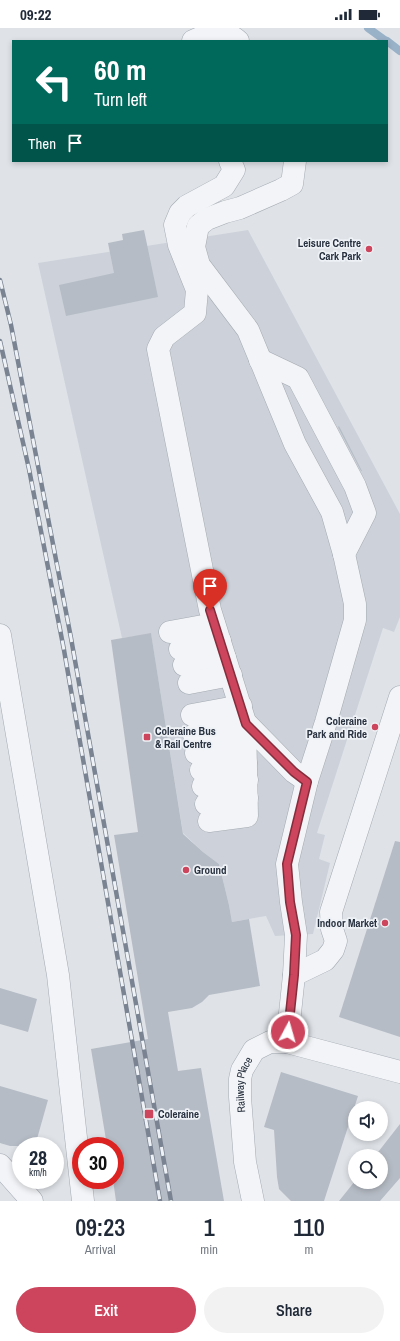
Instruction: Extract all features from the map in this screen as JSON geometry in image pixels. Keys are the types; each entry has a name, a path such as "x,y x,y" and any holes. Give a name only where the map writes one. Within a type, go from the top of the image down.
{"street":[{"path":"196,40 218,31 232,34 237,40"},
{"path":"230,162 234,170 224,186 187,206 178,216 175,225 179,245 197,290 195,313 164,337 158,349 236,711 294,772 307,782"},
{"path":"286,1042 294,975 296,935 290,902 287,864 307,782 355,620 355,604 344,554 332,512 295,444 248,330 199,265 194,247 198,226 208,219 240,208 292,184 295,162"},
{"path":"260,360 298,378 355,486 365,513 344,554"},
{"path":"0,635 58,975 83,1201"},
{"path":"294,975 325,960 333,950 336,941 332,930 331,912 400,697"},
{"path":"193,726 236,711"},
{"path":"193,726 236,711"},
{"path":"193,726 236,711"},
{"path":"193,726 236,711"},
{"path":"193,726 236,711"},
{"path":"193,726 236,711"},
{"name":"Railway Place","path":"254,1201 245,1162 240,1079 242,1070 254,1050 270,1042 286,1042 400,1072"},
{"path":"0,1165 32,1201"}],"shaded area":[{"path":"248,230 400,514 400,617 394,632 383,628 317,833 325,835 319,859 330,863 313,934 275,936 266,916 232,922 219,864 203,852 183,833 151,634 122,638 38,263"}],"building":[{"path":"144,230 158,297 66,316 59,285 114,273 108,243 123,240 122,234"},
{"path":"339,426 362,471 338,427"},
{"path":"151,633 183,834 219,864 232,922 249,919 260,986 209,995 202,1002 192,1008 168,1012 178,1071 201,1068 224,1201 116,1201 114,1189 124,1189 124,1137 106,1137 91,1049 148,1039 114,835 138,832 111,640"},
{"name":"Indoor Market","path":"395,841 400,842 400,1037 339,1017"},
{"path":"0,988 37,999 28,1032 0,1024"},
{"path":"281,1072 358,1096 356,1101 348,1101 348,1127 324,1201 291,1201 279,1189 274,1130 264,1127"},
{"path":"0,1086 48,1100 38,1137 12,1137 12,1146 0,1143"},
{"path":"400,1124 400,1178 380,1201 339,1201 349,1189 388,1189 388,1149 380,1149"}],"waterway":[{"path":"368,28 385,40"},
{"path":"388,42 400,51"}],"railway":[{"path":"0,280 11,325 71,638 171,1201"},
{"path":"0,341 29,469 64,650 160,1201"}],"place":[{"name":"Leisure Centre Cark Park","path":"369,249"},
{"name":"Coleraine Park and Ride","path":"375,727"},
{"name":"Coleraine Bus & Rail Centre","path":"147,737"},
{"name":"Ground","path":"186,870"},
{"name":"Indoor Market","path":"385,923"},
{"name":"Coleraine","path":"149,1114"}],"route":[{"path":"210,610 246,724 294,772 307,782 287,864 290,902 296,935 294,975 288,1032"}]}
